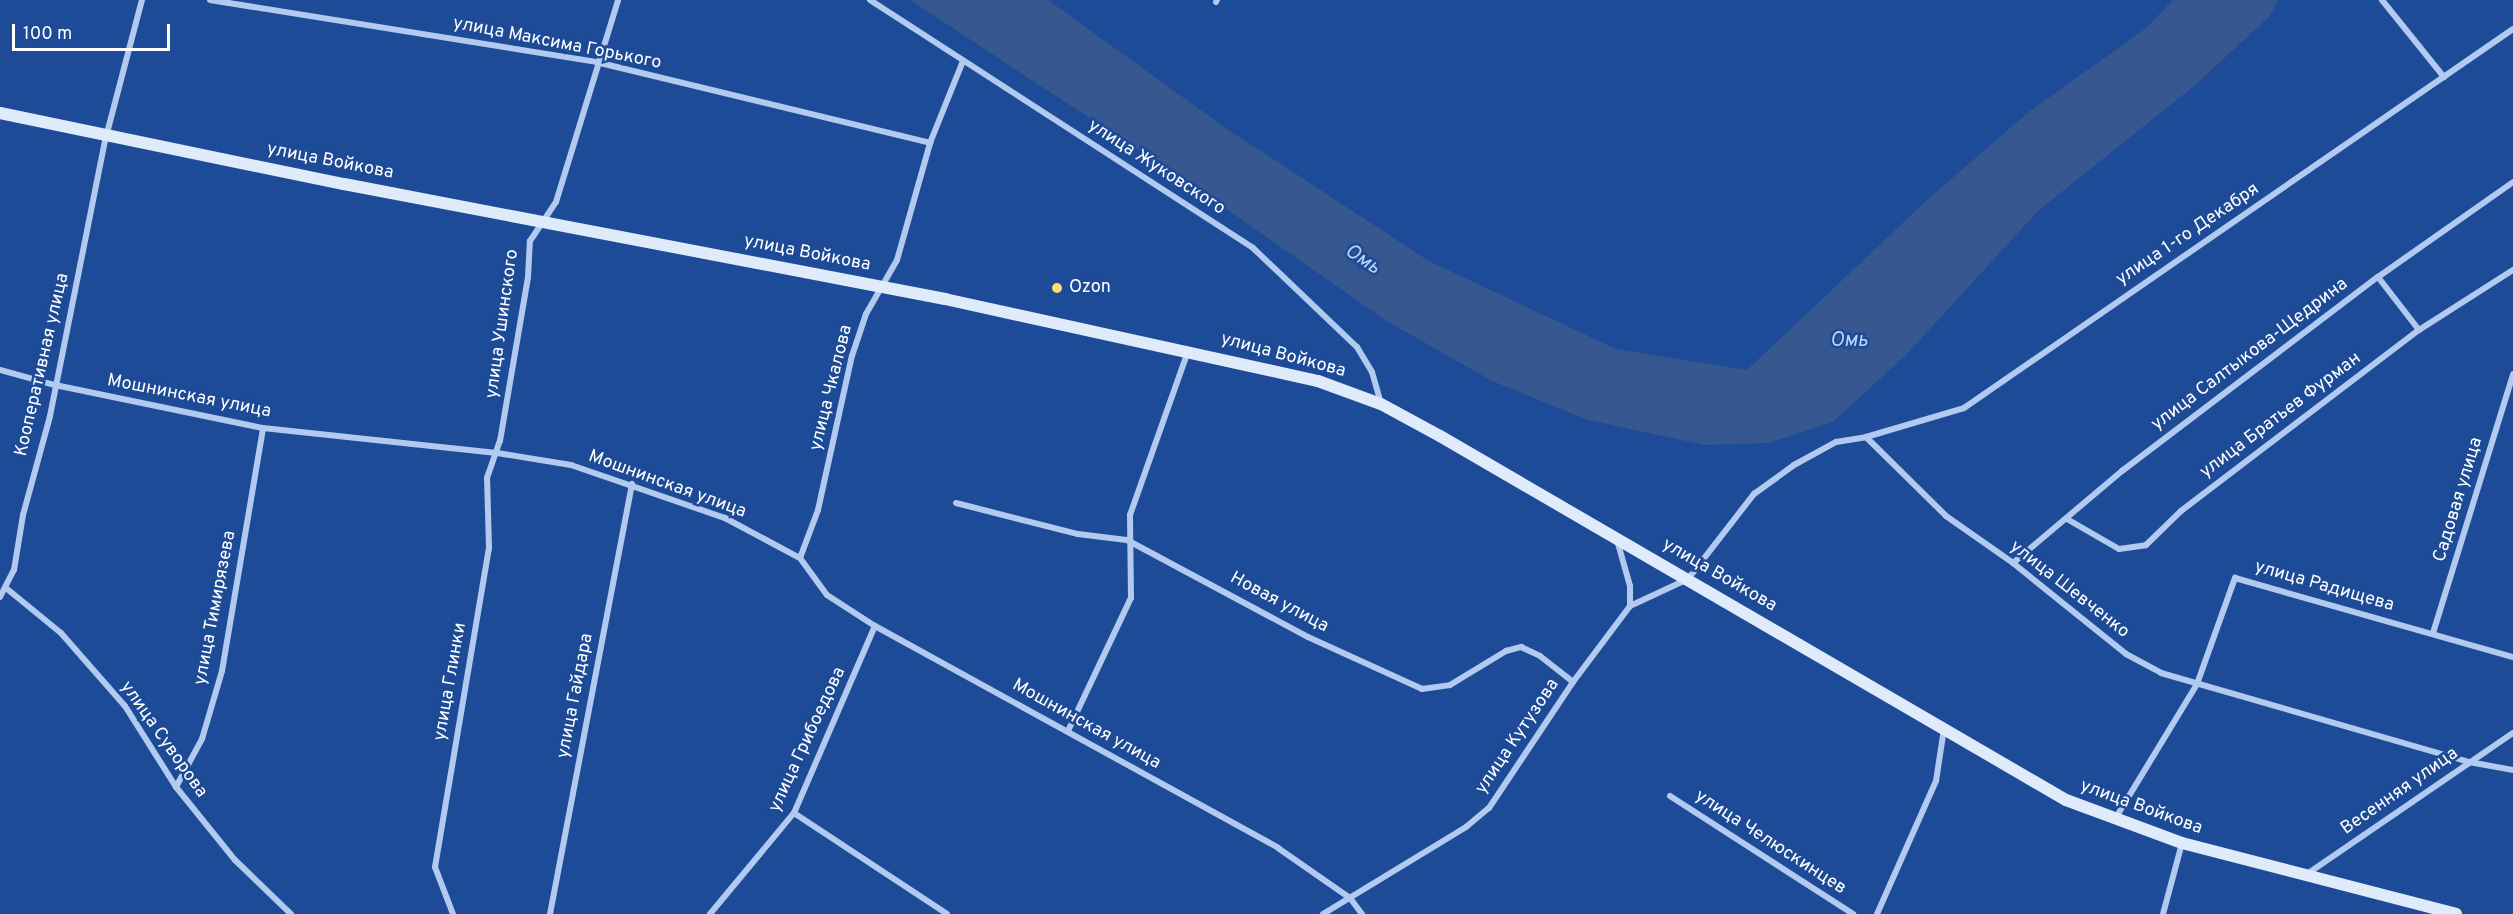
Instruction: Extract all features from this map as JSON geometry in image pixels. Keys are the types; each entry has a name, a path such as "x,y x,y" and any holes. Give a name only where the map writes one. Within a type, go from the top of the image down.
{"main road":[{"name":"улица Войкова","path":"0,113 106,137 884,287 1188,351 1318,381 1381,404 1688,579 2066,800 2114,820 2182,843 2456,914"}],"street":[{"name":"Кооперативная улица","path":"0,597 14,570 23,515 55,385 106,137 142,0"},
{"name":"улица Максима Горького","path":"210,0 596,62 930,143"},
{"name":"улица Ушинского","path":"497,453 528,277 530,241 546,222 556,202 596,62 618,0"},
{"name":"улица Жуковского","path":"870,0 1253,249 1357,347 1372,372 1381,404"},
{"path":"2382,0 2444,77"},
{"name":"улица 1-го Декабря","path":"1866,437 1964,408 2513,29"},
{"name":"улица Чкалова","path":"800,558 818,510 852,356 866,315 884,287 897,260 930,143 963,61"},
{"name":"улица Салтыкова-Щедрина","path":"2013,563 2122,471 2378,277 2513,182"},
{"name":"улица Братьев Фурман","path":"2067,519 2119,549 2146,545 2181,511 2419,330 2513,270"},
{"path":"2378,277 2419,330"},
{"path":"1068,731 1131,598 1127,540 1130,515 1188,351"},
{"name":"Мошнинская улица","path":"0,370 55,385 263,428 497,453 571,465 632,484 725,518 800,558 827,595 875,626 1278,848 1350,898 1362,914"},
{"name":"Садовая улица","path":"2433,633 2513,374"},
{"name":"улица Тимирязева","path":"176,787 202,739 222,671 263,428"},
{"path":"1688,579 1754,494 1794,465 1836,442 1866,437"},
{"name":"улица Шевченко","path":"1866,437 1946,516 2013,563 2126,654 2161,673 2469,762 2513,770"},
{"name":"улица Глинки","path":"453,914 435,867 489,548 487,478 497,453"},
{"name":"улица Гайдара","path":"550,914 632,484"},
{"name":"Новая улица","path":"956,503 1078,534 1127,540 1308,637 1422,689 1450,685 1506,651 1521,648 1540,656 1573,682"},
{"path":"1617,538 1630,586 1630,606"},
{"name":"улица Радищева","path":"2197,684 2235,578 2513,657"},
{"name":"улица Кутузова","path":"1323,914 1489,808 1573,682 1630,606 1688,579"},
{"name":"улица Суворова","path":"6,588 61,633 125,706 176,787 235,860 291,914"},
{"name":"улица Грибоедова","path":"710,914 794,813 875,626"},
{"path":"2114,820 2197,684"},
{"path":"1877,914 1936,781 1944,728"},
{"name":"Весенняя улица","path":"2304,876 2513,733"},
{"name":"улица Челюскинцев","path":"1670,796 1853,914"},
{"path":"794,813 947,914"},
{"path":"2163,914 2182,843"}],"water":[{"name":"Омь","path":"910,0 1048,0 1227,129 1429,261 1616,349 1747,370 1928,199 2030,111 2145,29 2173,0 2278,0 2270,16 2194,86 2039,210 1908,353 1833,422 1769,443 1705,445 1588,420 1492,381 1385,320 1205,194"}],"place":[{"name":"Ozon","path":"1057,288"}]}
